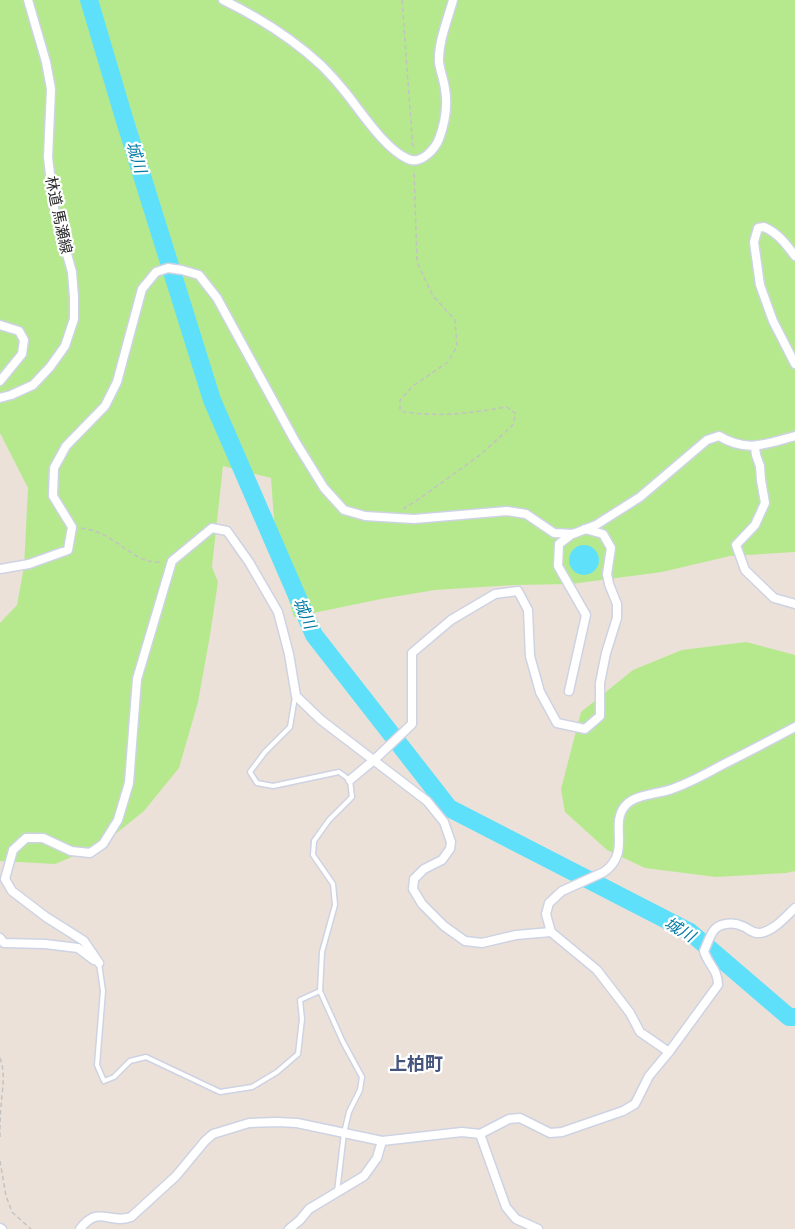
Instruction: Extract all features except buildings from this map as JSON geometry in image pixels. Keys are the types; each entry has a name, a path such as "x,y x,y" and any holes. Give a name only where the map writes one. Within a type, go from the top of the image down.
{"street":[{"name":"林道 馬瀬線","path":"0,398 33,385 50,368 65,346 74,319 72,272 54,208 48,157 51,89 28,0"},
{"path":"223,0 290,41 321,66 345,91 376,131 395,150 414,161 423,159 438,142 445,121 446,91 439,63 441,44 453,0"},
{"path":"795,256 774,231 764,227 758,228 754,242 760,285 773,321 795,364"},
{"path":"0,569 29,564 68,550 72,527 53,496 54,468 66,446 105,406 117,382 142,289 156,272 168,268 199,275 217,298 294,441 324,488 344,510 365,516 414,519 507,511 526,514 554,533 573,534"},
{"path":"0,325 19,331 24,340 22,354 0,381"},
{"path":"569,692 586,615 558,566 559,544 640,498 707,440 719,436 727,441 755,447 795,436"},
{"path":"755,447 765,503 755,525 736,545 745,570 774,598 795,604"},
{"path":"99,963 84,941 12,891 5,879 13,850 26,838 43,838 71,851 90,853 103,844 118,820 129,783 137,679 172,561 212,528 227,531 249,562 278,612 289,654 296,696 321,720 428,801 444,822 451,842 450,849 442,860 424,869 414,879 413,889 422,904 444,926 465,941 482,943 516,935 551,932"},
{"path":"350,780 412,724 412,652 451,620 495,594 518,591 528,610 530,656 540,692 557,723 585,729 600,716 600,683 617,618 618,604 607,573 611,548 603,534 585,529"},
{"path":"669,1052 640,1032 630,1013 597,970 551,932 546,914 549,903 562,891 611,867 618,856 620,815 626,804 643,796 673,789 795,727"},
{"path":"80,1229 87,1220 95,1216 123,1220 131,1217 176,1176 213,1134 249,1123 297,1123 382,1141 462,1132 480,1134 509,1119 520,1118 550,1133 562,1132 624,1111 635,1104 649,1076 718,985 718,976 704,951 714,930 731,923 759,933 772,928 795,908"},
{"path":"0,938 4,943 78,948 99,963"},
{"path":"480,1134 506,1207 516,1219 538,1229"},
{"path":"289,1229 309,1209 364,1176 378,1158 382,1141"}],"lane":[{"path":"296,696 290,727 265,752 250,772 257,783 273,786 339,772 350,780 352,798 329,820 314,841 313,855 333,884 335,905 322,952 320,991 362,1077 360,1090 349,1112 344,1133 337,1192"},
{"path":"99,963 103,991 97,1065 104,1081 114,1077 130,1061 146,1057 220,1092 252,1087 277,1072 298,1054 302,1019 300,1000 320,991"}],"path":[{"path":"402,0 414,161 417,262 433,296 455,320 457,346 448,362 413,386 400,400 400,411 456,415 507,407 516,414 512,426 480,454 419,500 403,509"},
{"path":"72,527 93,530 110,538 137,557 154,563 172,561"},
{"path":"0,1058 3,1082 0,1137"},
{"path":"0,1161 6,1196 12,1212 31,1229"}],"green space":[{"path":"0,0 795,0 795,552 730,556 662,572 571,584 435,590 294,617 277,560 271,478 223,466 212,567 218,582 198,702 179,768 144,811 103,844 55,864 0,861 0,623 17,605 24,567 28,488 0,433"},
{"path":"746,642 795,655 795,871 716,877 645,868 607,850 565,812 561,789 581,712 633,670 682,650"}],"water":[{"path":"584,545 595,549 599,560 595,571 584,575 573,571 569,560 573,549"}],"waterway":[{"name":"城川","path":"89,0 212,400 314,635 449,808 690,932 789,1017 795,1017"}],"district":[{"name":"上柏町","path":"416,1063"}]}
